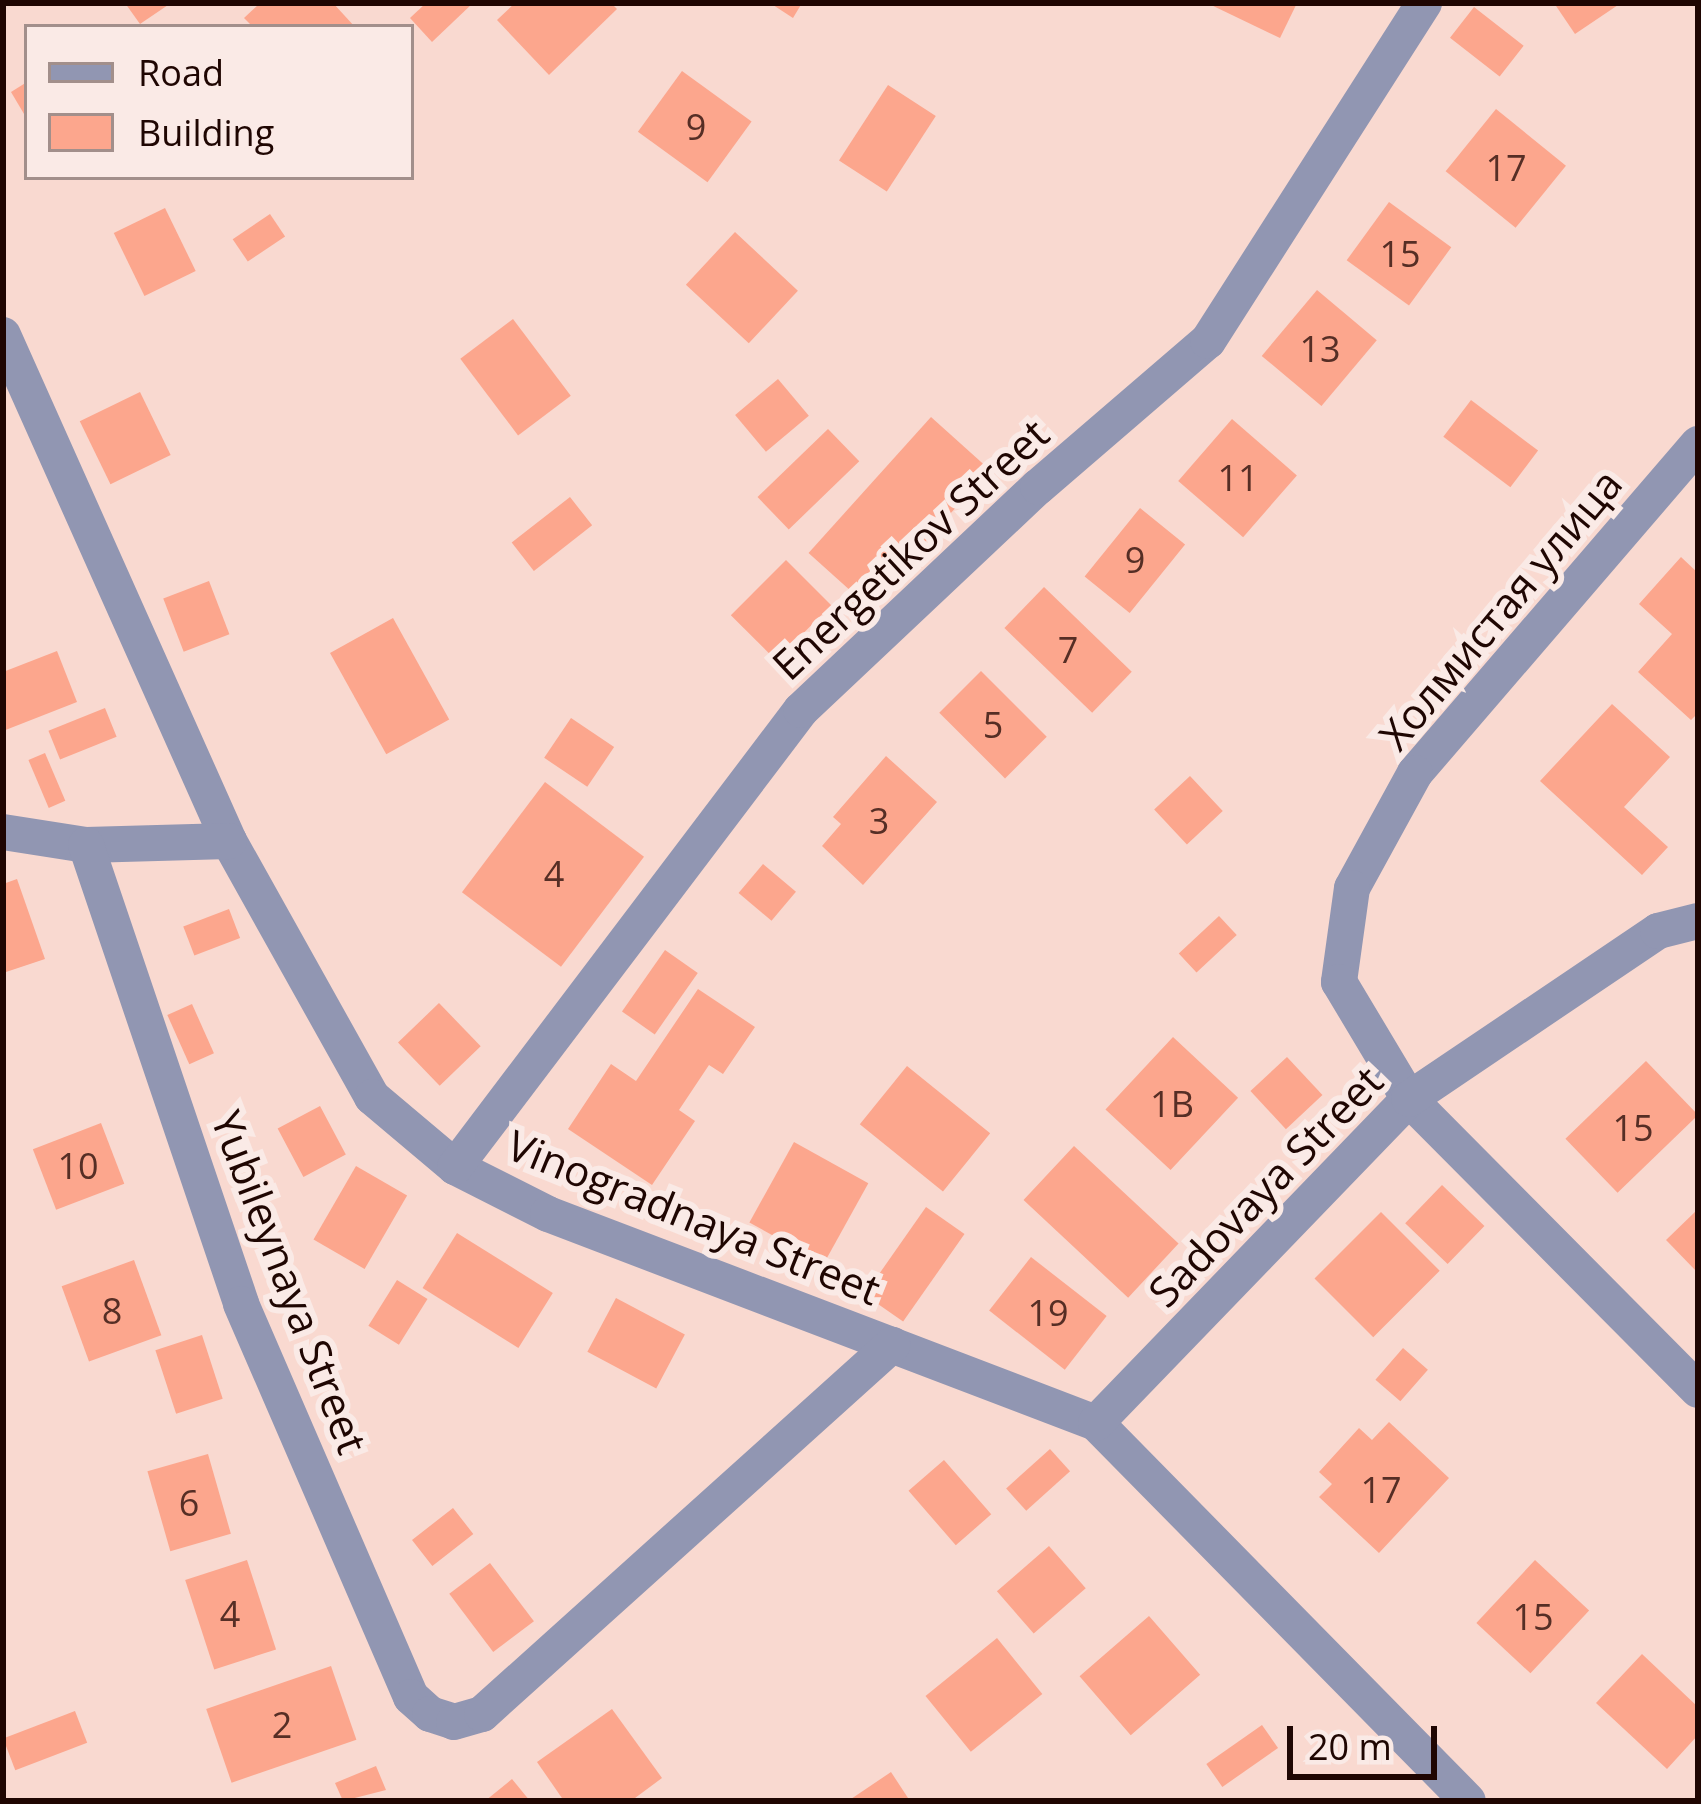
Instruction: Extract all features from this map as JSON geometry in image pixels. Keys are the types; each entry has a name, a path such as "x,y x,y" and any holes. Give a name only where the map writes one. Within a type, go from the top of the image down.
{"street":[{"name":"Energetikov Street","path":"455,1166 801,710 1038,487 1208,341 1424,3"},
{"name":"Vinogradnaya Street","path":"3,335 229,841 373,1097 455,1166 548,1214 1096,1423 1468,1801"},
{"name":"Холмистая улица","path":"1698,444 1415,773 1352,888 1339,982 1409,1099 1698,1390"},
{"path":"3,832 86,845 229,841"},
{"name":"Yubileynaya Street","path":"86,845 241,1304 411,1697 454,1722 482,1714 892,1345"},
{"name":"Sadovaya Street","path":"1096,1423 1409,1099 1658,931 1698,921"}],"building":[{"path":"125,3 171,3 140,24"},
{"path":"260,3 333,3 352,24 250,24 244,18"},
{"path":"426,3 473,3 432,42 410,18"},
{"path":"515,3 611,3 617,9 549,75 497,20"},
{"path":"770,3 802,3 793,18"},
{"path":"1207,3 1297,3 1280,38"},
{"path":"1554,3 1621,3 1575,34"},
{"path":"1474,7 1524,46 1500,77 1450,38"},
{"path":"682,71 752,122 707,182 638,132"},
{"path":"24,84 24,114 11,92"},
{"path":"888,85 936,116 887,192 839,160"},
{"path":"1496,109 1566,166 1516,228 1446,171"},
{"path":"1389,202 1451,247 1409,306 1347,260"},
{"path":"165,208 196,271 144,296 114,233"},
{"path":"270,214 285,236 248,262 233,239"},
{"path":"735,232 798,291 749,343 686,285"},
{"path":"1317,290 1377,340 1321,406 1262,356"},
{"path":"513,319 571,396 518,435 460,359"},
{"path":"778,379 809,416 766,452 735,415"},
{"path":"140,392 171,455 110,484 80,421"},
{"path":"1471,400 1538,451 1510,487 1443,437"},
{"path":"931,417 990,470 867,606 809,553"},
{"path":"1232,419 1297,475 1243,537 1178,481"},
{"path":"828,429 859,461 789,529 758,497"},
{"path":"570,497 592,525 534,571 512,543"},
{"path":"1140,508 1185,545 1130,613 1085,576"},
{"path":"1681,557 1698,573 1698,713 1691,720 1638,672 1672,634 1639,604"},
{"path":"786,560 831,605 776,660 731,615"},
{"path":"209,581 229,634 184,652 163,599"},
{"path":"1044,587 1132,672 1092,713 1004,628"},
{"path":"393,618 449,719 386,754 330,653"},
{"path":"57,651 77,702 3,731 3,672"},
{"path":"981,671 1047,737 1005,778 939,713"},
{"path":"1612,704 1670,757 1624,807 1668,847 1642,875 1540,781"},
{"path":"105,708 117,737 60,760 48,731"},
{"path":"571,718 614,747 587,787 544,758"},
{"path":"45,753 65,801 49,808 28,760"},
{"path":"886,756 937,802 863,885 822,846 841,824 833,817"},
{"path":"1190,776 1223,811 1187,845 1154,809"},
{"path":"545,782 644,857 561,967 462,892"},
{"path":"763,864 796,892 772,921 739,893"},
{"path":"17,879 45,959 3,973 3,884"},
{"path":"229,909 240,938 194,956 183,927"},
{"path":"1219,916 1237,935 1197,973 1179,954"},
{"path":"665,950 698,973 655,1034 622,1011"},
{"path":"698,989 755,1027 723,1074 709,1065 679,1110 695,1121 652,1185 568,1129 611,1064 636,1081"},
{"path":"439,1003 481,1046 440,1086 398,1043"},
{"path":"192,1004 214,1053 189,1064 167,1015"},
{"path":"1173,1037 1238,1098 1171,1170 1105,1109"},
{"path":"1287,1057 1322,1095 1286,1129 1250,1091"},
{"path":"1646,1061 1698,1115 1618,1193 1565,1139"},
{"path":"907,1066 990,1133 943,1192 860,1124"},
{"path":"320,1106 346,1155 303,1177 278,1129"},
{"path":"101,1123 124,1184 56,1210 33,1149"},
{"path":"794,1142 868,1183 824,1264 749,1222"},
{"path":"1074,1146 1179,1244 1128,1298 1024,1200"},
{"path":"356,1166 407,1196 365,1269 314,1240"},
{"path":"1442,1185 1484,1226 1448,1264 1405,1223"},
{"path":"926,1207 965,1234 903,1322 865,1295"},
{"path":"1698,1209 1698,1273 1666,1240"},
{"path":"1381,1212 1440,1271 1373,1337 1315,1278"},
{"path":"457,1233 553,1293 518,1348 423,1288"},
{"path":"1031,1257 1107,1316 1065,1370 989,1311"},
{"path":"134,1260 161,1335 89,1362 62,1286"},
{"path":"397,1280 428,1299 399,1345 368,1326"},
{"path":"616,1298 685,1335 656,1388 587,1352"},
{"path":"202,1335 223,1399 176,1414 155,1350"},
{"path":"1403,1348 1428,1370 1400,1401 1375,1380"},
{"path":"1389,1422 1449,1478 1379,1553 1319,1497 1332,1484 1319,1472 1359,1428 1372,1440"},
{"path":"1050,1449 1070,1471 1026,1511 1006,1488"},
{"path":"208,1454 231,1534 170,1551 147,1471"},
{"path":"944,1460 991,1514 956,1545 909,1491"},
{"path":"453,1508 473,1534 432,1566 412,1540"},
{"path":"1049,1546 1086,1588 1034,1634 997,1591"},
{"path":"247,1560 276,1649 214,1669 185,1580"},
{"path":"1535,1560 1589,1610 1530,1673 1476,1623"},
{"path":"490,1563 534,1621 493,1652 449,1594"},
{"path":"1149,1616 1200,1675 1131,1735 1080,1676"},
{"path":"997,1638 1042,1694 971,1752 926,1696"},
{"path":"1642,1654 1698,1707 1698,1735 1667,1769 1596,1703"},
{"path":"331,1666 356,1740 232,1783 206,1709"},
{"path":"612,1709 662,1778 631,1801 564,1801 537,1762"},
{"path":"75,1711 87,1743 15,1770 3,1739"},
{"path":"1262,1725 1278,1748 1222,1787 1206,1764"},
{"path":"376,1766 386,1790 343,1801 335,1783"},
{"path":"891,1772 910,1801 848,1801"},
{"path":"512,1779 530,1801 485,1801"}]}
